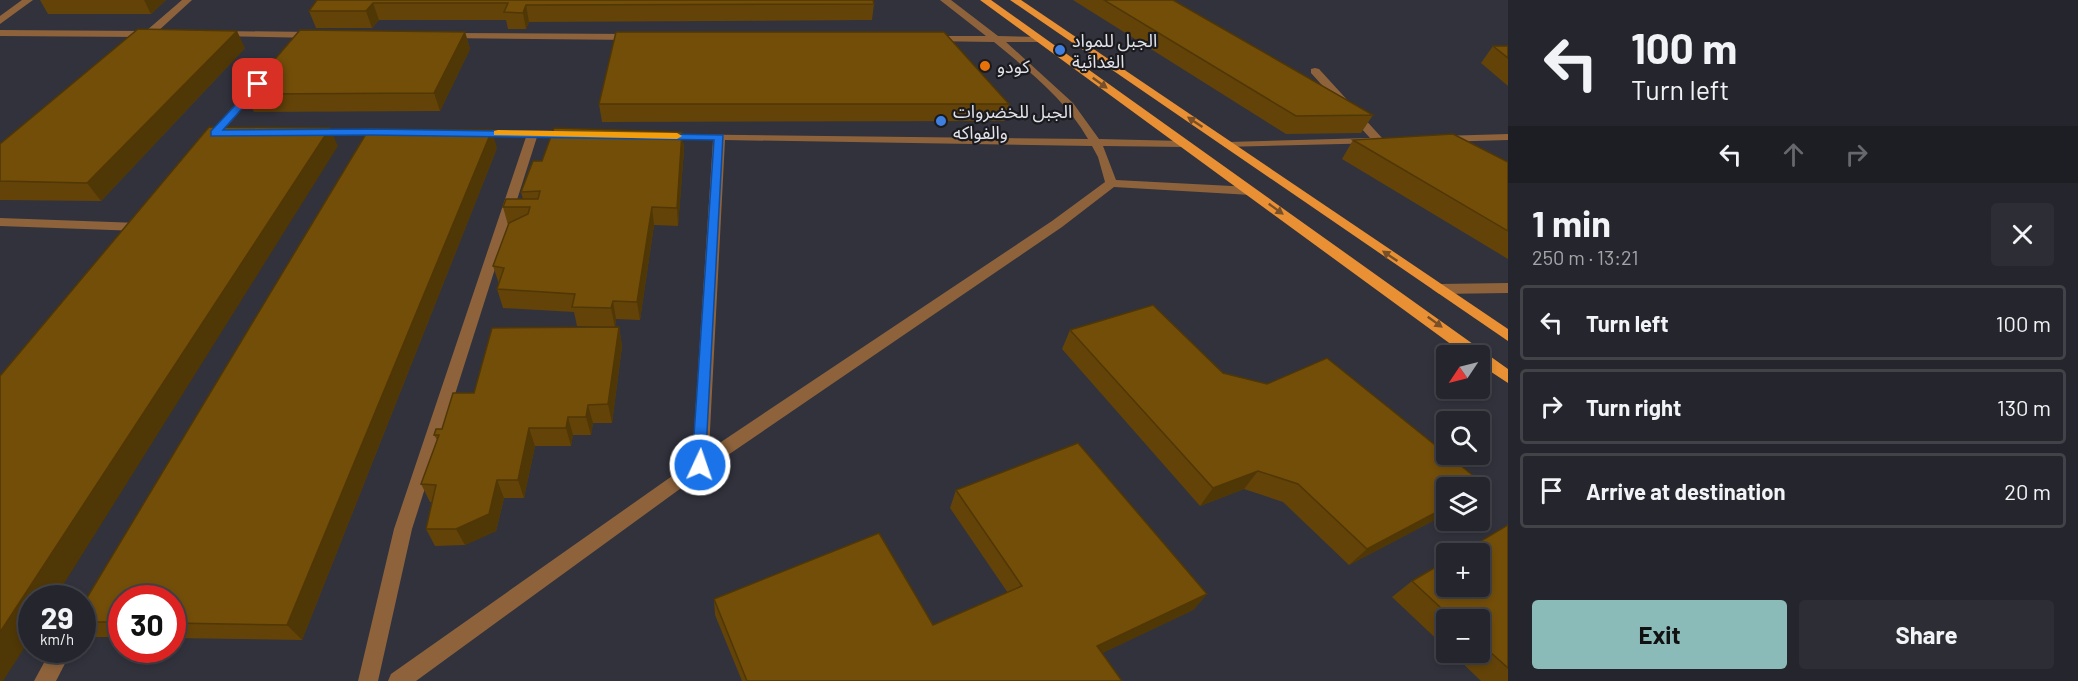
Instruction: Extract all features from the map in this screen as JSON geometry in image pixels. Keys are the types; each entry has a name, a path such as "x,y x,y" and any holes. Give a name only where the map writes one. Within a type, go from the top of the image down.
{"main road":[{"path":"985,0 1508,377"},
{"path":"1015,0 1508,336"}],"street":[{"path":"0,21 28,0"},
{"path":"131,49 155,34 187,0"},
{"path":"945,0 996,39 1055,91 1097,142 1109,164 1111,183"},
{"path":"0,33 155,34"},
{"path":"208,34 325,35"},
{"path":"286,53 301,35"},
{"path":"433,35 648,37"},
{"path":"924,39 1039,39"},
{"path":"201,151 270,71"},
{"path":"1228,145 1385,140 1315,71"},
{"path":"361,152 372,132"},
{"path":"294,133 395,132"},
{"path":"215,134 237,133"},
{"path":"464,133 579,134"},
{"path":"368,681 403,529 532,134"},
{"path":"649,136 1184,144"},
{"path":"700,465 719,137"},
{"path":"1426,139 1508,137"},
{"path":"398,681 700,465 1057,224 1111,183 1251,191"},
{"path":"0,222 142,222 124,244"},
{"path":"1439,289 1508,288"},
{"path":"44,681 55,663"}],"building":[{"path":"317,0 873,0 874,4 526,5 523,13 504,12 508,3 373,3 366,11 309,11"},
{"path":"1104,0 1173,0 1373,115 1296,116"},
{"path":"138,29 237,31 87,183 0,181 0,144"},
{"path":"300,30 465,32 434,93 245,94"},
{"path":"616,32 944,32 1009,104 599,104"},
{"path":"1493,46 1508,46 1508,58"},
{"path":"209,127 330,128 31,585 18,585 18,605 0,632 0,376"},
{"path":"554,128 682,132 677,208 652,207 637,302 613,301 611,308 572,307 575,294 497,289 504,268 493,266 509,223 528,214 530,207 503,207 506,199 538,199 540,191 521,192 533,161 542,161"},
{"path":"369,129 492,130 287,625 186,623 186,585 108,585 108,622 96,622 95,585"},
{"path":"1453,134 1508,162 1508,231 1353,140"},
{"path":"1153,305 1223,373 1267,384 1327,358 1436,446 1436,465 1460,465 1475,477 1436,477 1436,512 1367,549 1298,484 1258,471 1213,488 1070,330"},
{"path":"619,327 608,404 588,405 586,417 568,417 566,428 529,428 518,480 497,480 489,514 456,529 426,529 436,485 421,484 439,435 434,435 436,429 442,429 453,393 474,393 492,328"},
{"path":"1078,443 1207,594 1097,646 1122,681 747,681 714,599 879,533 933,625 1022,586 956,490"},
{"path":"1508,525 1508,668 1490,652 1490,609 1442,609 1412,581 1436,567 1436,597 1490,597 1490,543 1478,543"}],"slow traffic":[{"path":"498,133 677,136"}],"place":[{"name":"الجبل للمواد الغدائية","path":"1060,50"},
{"name":"كودو","path":"985,66"},
{"name":"الجبل للخضروات والفواكه","path":"941,121"}],"route":[{"path":"258,84 215,134 372,132 719,137 700,465"}]}
